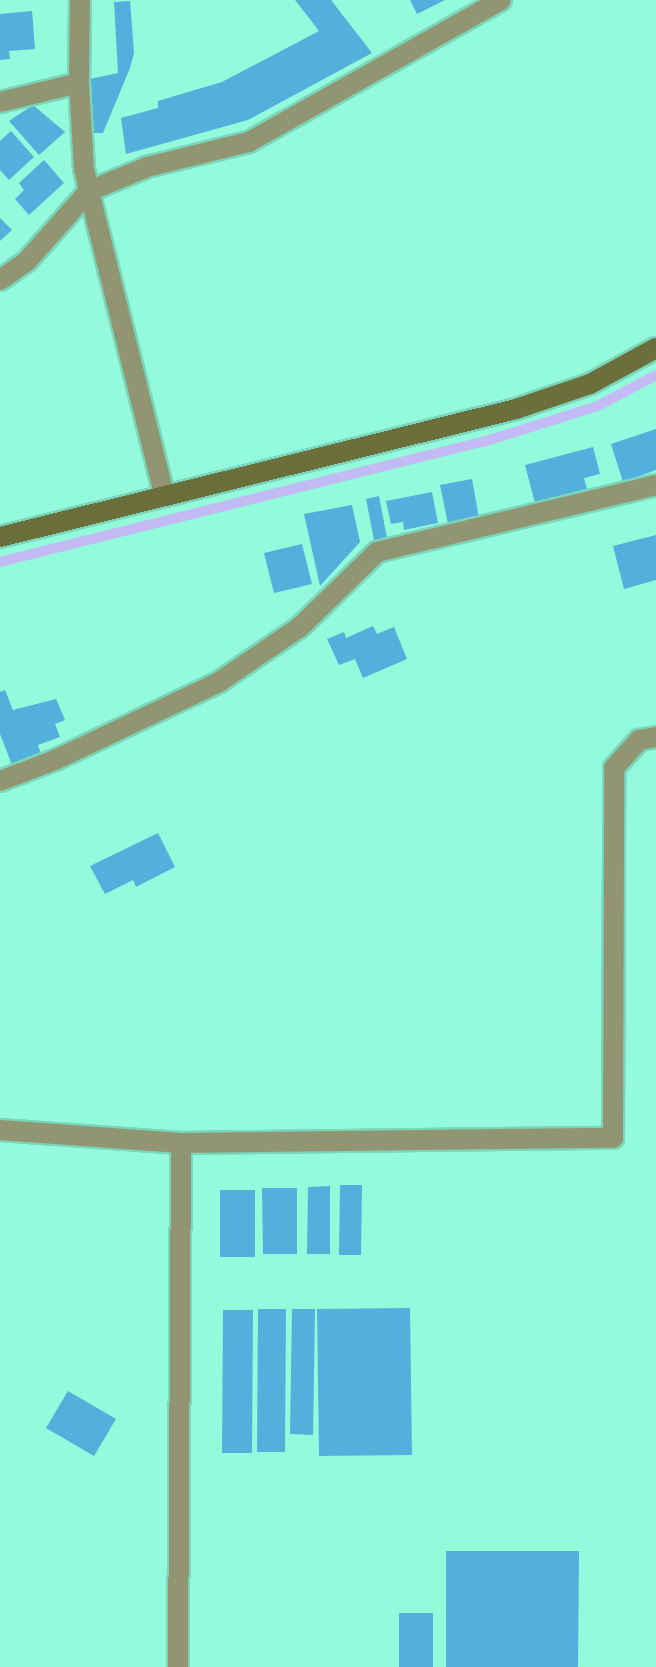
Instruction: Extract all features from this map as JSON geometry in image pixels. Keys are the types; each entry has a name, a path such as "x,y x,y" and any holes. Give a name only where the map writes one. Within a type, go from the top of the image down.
{"street":[{"path":"80,0 79,83 84,169 164,495"},
{"path":"0,280 27,261 89,191 147,167 249,142 501,0"},
{"path":"0,102 79,83"},
{"path":"0,537 516,409 590,384 656,348"},
{"path":"0,781 55,760 219,682 300,627 377,552 656,485"},
{"path":"0,1130 181,1143 613,1138 614,768 639,740 656,737"},
{"path":"178,1667 181,1143"}],"building":[{"path":"295,0 331,0 372,53 248,120 126,154 121,118 158,108 158,101 222,82 319,31"},
{"path":"410,0 445,0 417,14"},
{"path":"130,1 134,53 130,68 103,133 92,133 90,79 118,73 114,2"},
{"path":"32,11 35,49 9,51 10,59 0,60 0,14"},
{"path":"33,105 65,132 39,155 9,121"},
{"path":"11,131 34,157 9,180 0,170 0,141"},
{"path":"44,160 64,183 29,215 15,199 24,190 19,183"},
{"path":"0,218 12,230 0,241"},
{"path":"656,429 656,470 623,482 611,444"},
{"path":"593,447 600,474 584,478 587,489 535,503 525,465"},
{"path":"472,479 479,518 448,524 440,485"},
{"path":"432,492 438,523 404,530 403,522 391,524 386,501"},
{"path":"379,496 387,538 374,540 366,499"},
{"path":"352,505 360,542 320,586 304,514"},
{"path":"656,535 656,580 624,589 613,546"},
{"path":"302,544 312,584 274,593 264,553"},
{"path":"373,626 377,634 394,627 407,659 363,678 355,659 339,665 327,639 344,632 346,638"},
{"path":"5,690 13,710 56,699 65,720 55,724 60,737 38,745 41,754 12,765 0,734 0,692"},
{"path":"158,833 175,867 136,887 133,880 105,894 90,866"},
{"path":"340,1185 362,1185 361,1255 339,1255"},
{"path":"330,1186 330,1254 307,1254 308,1187"},
{"path":"262,1188 297,1188 297,1254 263,1254"},
{"path":"220,1190 255,1190 255,1257 220,1257"},
{"path":"410,1308 412,1455 319,1456 317,1309"},
{"path":"258,1309 286,1309 285,1452 257,1452"},
{"path":"292,1309 315,1309 313,1435 290,1434"},
{"path":"223,1310 253,1310 252,1453 222,1453"},
{"path":"68,1391 116,1419 94,1456 46,1428"},
{"path":"446,1551 579,1551 578,1667 446,1667"},
{"path":"399,1613 433,1613 433,1667 399,1667"}],"waterway":[{"path":"0,562 483,442 598,406 656,375"}]}
